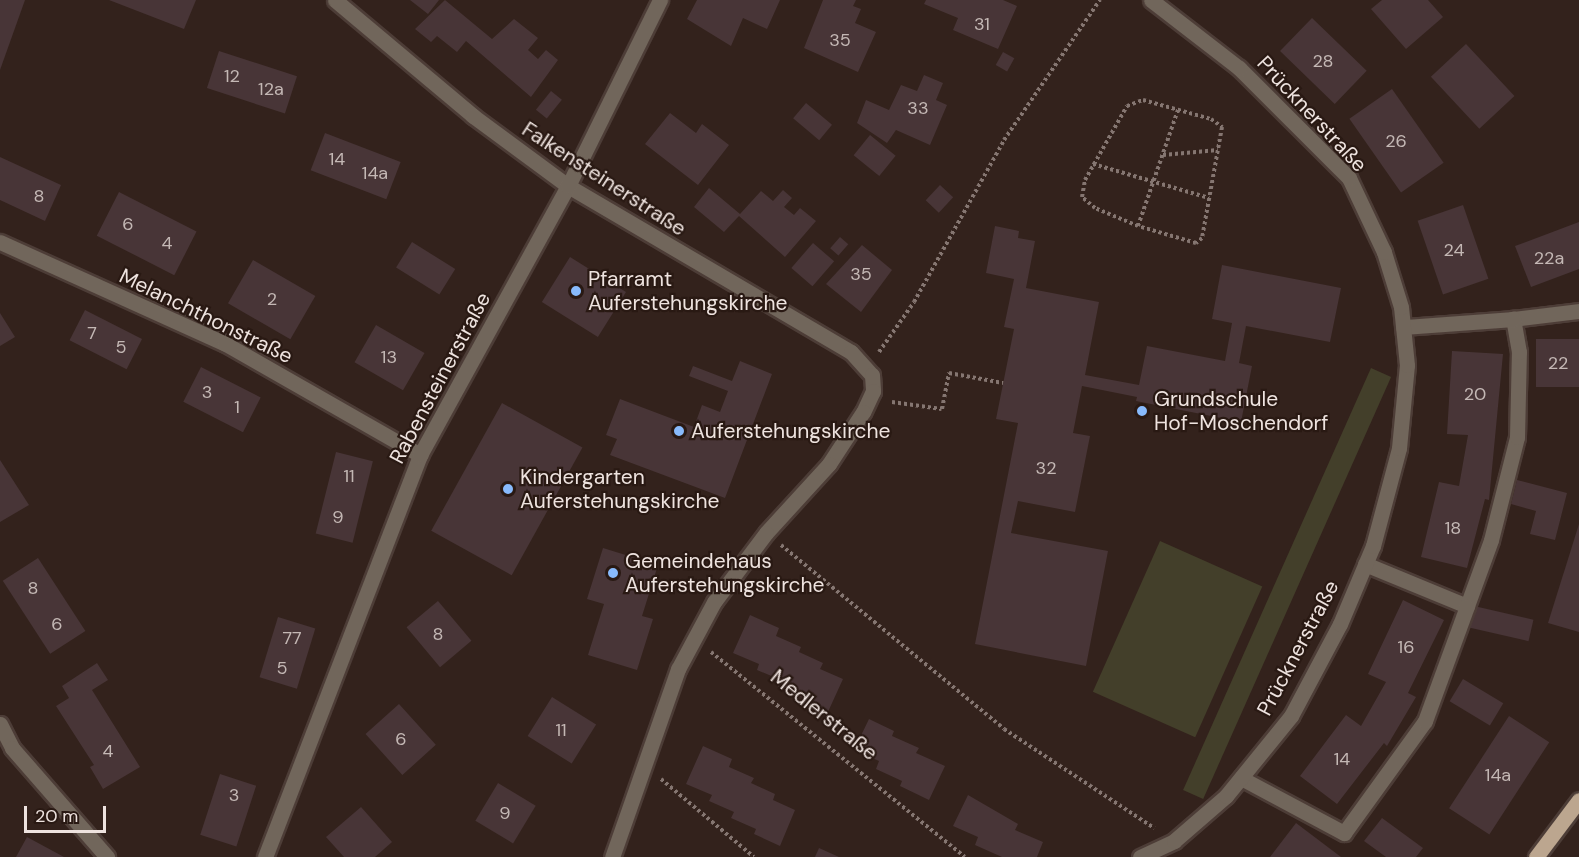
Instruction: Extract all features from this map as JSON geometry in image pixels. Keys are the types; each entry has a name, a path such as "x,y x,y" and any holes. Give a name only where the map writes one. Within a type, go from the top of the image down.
{"main road":[{"path":"1536,857 1579,800"}],"street":[{"name":"Falkensteinerstraße","path":"335,0 474,116 568,186 851,352 868,367"},
{"name":"Rabensteinerstraße","path":"265,857 420,454 568,186 660,0"},
{"name":"Prücknerstraße","path":"1140,857 1174,841 1226,796 1291,716 1340,624 1365,564 1399,448 1407,365 1403,327 1384,252 1349,178 1239,68 1151,0"},
{"name":"Melanchthonstraße","path":"0,242 224,343 420,454"},
{"path":"1403,327 1579,311"},
{"path":"1241,778 1344,833 1425,721 1491,540 1517,437 1519,352 1513,318"},
{"path":"612,857 678,669 694,638 714,602 766,533 829,464 870,400 873,381 868,367"},
{"path":"1365,564 1467,606"},
{"path":"0,724 12,748 107,857"}],"path":[{"path":"868,367 914,302 1004,140 1100,0"},
{"path":"1143,100 1221,125 1218,150 1202,238 1196,243 1138,226 1084,201 1081,189 1130,103 1143,100"},
{"path":"1138,226 1178,110"},
{"path":"1163,155 1218,150"},
{"path":"1094,164 1209,198"},
{"path":"870,400 942,410 949,372 1003,382"},
{"path":"766,533 1004,729 1174,841"},
{"name":"Medlerstraße","path":"694,638 965,857"},
{"path":"644,765 754,857"}],"shaded area":[{"path":"1371,368 1391,377 1203,799 1183,790"},
{"path":"1160,541 1262,587 1195,737 1093,692"}],"building":[{"path":"0,0 25,0 0,70"},
{"path":"109,0 196,0 184,29"},
{"path":"410,0 439,0 428,14"},
{"path":"445,0 492,39 514,19 538,38 528,50 538,59 546,50 558,60 531,97 466,41 457,52 437,36 431,42 415,29"},
{"path":"697,0 780,0 767,29 743,18 731,46 687,19"},
{"path":"823,0 856,0 853,6 861,9 855,23 876,32 858,72 804,48"},
{"path":"926,0 1003,0 1017,6 998,49 953,30 958,18 924,4"},
{"path":"1382,0 1428,0 1443,17 1406,49 1371,9"},
{"path":"1312,18 1367,71 1335,104 1280,51"},
{"path":"1466,44 1514,96 1479,129 1431,77"},
{"path":"219,51 297,76 285,113 207,88"},
{"path":"1003,52 1014,58 1007,71 996,65"},
{"path":"924,75 943,83 936,100 947,105 930,145 896,130 887,143 857,123 866,100 889,110 901,85 917,91"},
{"path":"1392,89 1444,163 1401,193 1349,119"},
{"path":"551,91 562,100 547,118 536,110"},
{"path":"806,103 832,125 819,140 793,118"},
{"path":"670,113 696,133 702,124 729,145 698,185 645,144"},
{"path":"325,133 401,162 386,199 311,170"},
{"path":"870,135 896,156 879,176 854,155"},
{"path":"0,157 61,185 45,221 0,200"},
{"path":"940,185 953,197 939,213 926,200"},
{"path":"709,188 740,214 761,191 773,201 783,190 792,198 784,207 794,215 800,208 816,221 785,257 739,216 724,232 694,207"},
{"path":"119,192 197,231 174,275 97,236"},
{"path":"1463,205 1488,279 1443,294 1418,221"},
{"path":"1579,222 1579,269 1531,287 1515,246"},
{"name":"Grundschule Hof-Moschendorf","path":"995,226 1019,231 1018,238 1035,241 1026,288 1099,302 1085,375 1139,385 1147,346 1225,361 1232,323 1212,319 1222,265 1341,288 1330,342 1246,326 1239,363 1252,366 1241,422 1136,401 1137,397 1082,386 1073,433 1090,436 1075,512 1018,501 1011,533 1108,551 1086,666 975,644 1018,423 996,419 1014,329 1004,327 1014,279 986,273"},
{"path":"840,237 848,244 838,256 830,248"},
{"path":"412,242 455,269 439,294 396,267"},
{"path":"813,243 834,261 812,286 791,268"},
{"path":"862,245 892,270 861,312 826,284"},
{"path":"570,257 626,292 598,337 542,302"},
{"path":"253,260 315,296 290,339 228,303"},
{"path":"85,310 142,339 127,369 70,340"},
{"path":"0,313 15,337 0,346"},
{"path":"376,325 424,353 403,390 354,362"},
{"path":"1536,339 1579,339 1579,387 1536,387"},
{"path":"1452,351 1503,354 1489,500 1485,499 1467,568 1421,557 1439,482 1459,486 1468,435 1447,434"},
{"name":"Auferstehungskirche","path":"740,361 772,374 725,498 610,455 617,439 606,435 620,399 694,427 702,405 720,412 728,391 689,376 693,366 732,381"},
{"path":"201,367 261,397 243,432 183,402"},
{"name":"Kindergarten Auferstehungskirche","path":"502,403 582,448 512,575 431,531"},
{"path":"336,452 373,461 353,543 316,534"},
{"path":"0,460 29,505 0,522"},
{"path":"1517,480 1567,493 1555,540 1530,534 1536,511 1511,504"},
{"path":"1579,524 1579,632 1548,623"},
{"path":"603,548 658,565 642,616 653,619 637,670 588,655 604,604 587,599"},
{"path":"38,558 85,631 50,654 3,581"},
{"path":"1403,600 1444,620 1408,693 1416,697 1387,746 1384,743 1337,804 1300,776 1346,715 1361,726 1386,682 1368,674"},
{"path":"438,601 471,641 440,667 407,627"},
{"path":"1474,606 1533,620 1528,641 1469,627"},
{"path":"750,615 779,628 776,636 801,647 799,652 823,663 820,669 843,679 827,714 801,703 803,698 778,687 781,680 757,670 759,664 733,653"},
{"path":"278,617 315,628 297,689 260,677"},
{"path":"97,663 108,680 92,690 140,767 103,789 90,767 94,765 56,706 69,698 62,686"},
{"path":"1463,679 1503,703 1490,725 1450,701"},
{"path":"552,697 596,725 572,764 528,736"},
{"path":"399,704 436,745 402,775 366,734"},
{"path":"1509,716 1549,742 1489,834 1449,808"},
{"path":"869,719 894,731 892,736 919,748 916,753 945,766 929,800 900,786 902,781 876,769 879,761 854,750"},
{"path":"703,746 732,759 729,767 754,778 751,783 775,794 773,800 795,810 780,846 754,834 756,829 731,818 734,812 709,801 712,795 686,784"},
{"path":"220,774 256,786 236,847 200,835"},
{"path":"498,783 536,806 513,843 475,821"},
{"path":"968,795 1018,824 1015,830 1043,842 1037,857 1002,857 975,845 978,837 953,826"},
{"path":"361,807 392,842 375,857 344,857 326,837"},
{"path":"1382,818 1423,848 1416,857 1386,857 1364,841"},
{"path":"1296,823 1341,857 1270,857"},
{"path":"27,837 64,857 16,857"},
{"path":"819,848 839,857 815,857"}],"place":[{"name":"Pfarramt Auferstehungskirche","path":"576,291"},
{"name":"Grundschule Hof-Moschendorf","path":"1142,411"},
{"name":"Auferstehungskirche","path":"679,431"},
{"name":"Kindergarten Auferstehungskirche","path":"508,489"},
{"name":"Gemeindehaus Auferstehungskirche","path":"613,573"}]}
